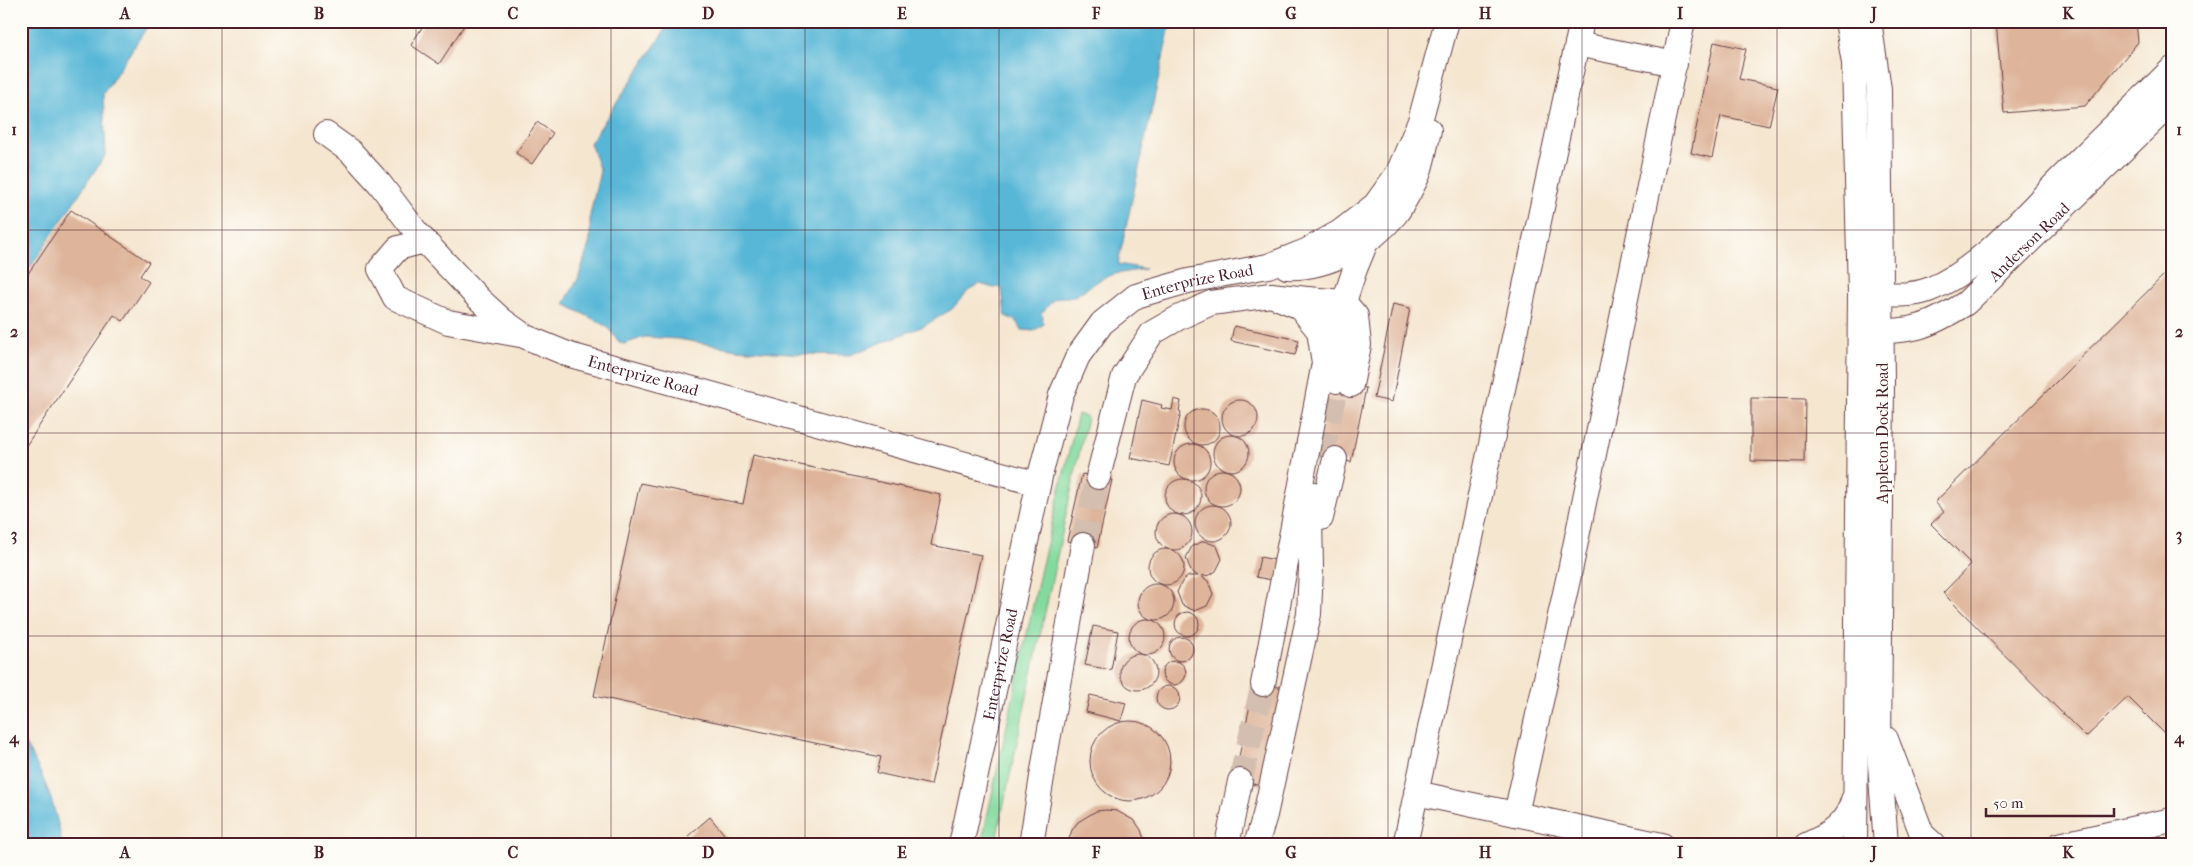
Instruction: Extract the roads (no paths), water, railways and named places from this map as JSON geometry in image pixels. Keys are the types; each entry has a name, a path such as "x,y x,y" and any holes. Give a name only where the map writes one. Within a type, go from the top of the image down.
{"street":[{"name":"Enterprize Road","path":"961,845 1038,484 1062,394 1078,356 1102,323 1136,296 1188,281 1268,266 1306,251 1340,232 1375,205 1398,173 1420,122 1440,54 1447,21"},
{"path":"1405,845 1582,21"},
{"path":"1516,814 1571,566 1684,21"},
{"name":"Appleton Dock Road","path":"1847,21 1854,63 1871,294"},
{"name":"Appleton Dock Road","path":"1869,21 1879,89 1871,332 1880,710 1879,750 1886,845"},
{"path":"1577,44 1675,64"},
{"name":"Enterprize Road","path":"1268,266 1298,268 1331,260 1366,242 1395,215 1418,174 1431,124 1440,54"},
{"name":"Anderson Road","path":"1871,294 1905,294 1927,290 1948,280 1973,263 2172,70"},
{"name":"Anderson Road","path":"1871,332 1920,328 1941,319 1966,303 2172,102"},
{"name":"Enterprize Road","path":"326,134 351,152 380,184 425,241 478,298 502,320 526,337 570,355 1038,484"},
{"path":"425,241 398,248 380,269 394,298 448,322 526,337"},
{"path":"1344,302 1366,242"},
{"path":"1098,477 1124,376 1152,333 1178,318 1211,303 1271,295 1307,298 1344,302 1356,316 1359,344 1344,383 1335,320 1307,298"},
{"path":"1269,685 1292,532 1324,363 1319,331 1300,307 1271,295"},
{"name":"Appleton Dock Road","path":"1855,845 1854,796 1871,332"},
{"path":"1256,845 1265,815 1309,614 1311,567 1310,519 1328,457"},
{"path":"1031,845 1083,545"},
{"path":"1880,710 1887,742 1914,816 1922,834 1934,845"},
{"path":"1226,845 1247,782 1241,845"},
{"path":"1416,793 1662,845"},
{"path":"1806,845 1829,834 1842,824 1850,810 1854,796"},
{"path":"2059,845 2172,820"}],"water":[{"path":"21,21 151,21 103,94 106,154 21,281"},
{"path":"671,21 1171,21 1118,264 1145,269 1103,278 1073,297 1060,297 1053,300 1041,314 1043,316 1042,320 1045,323 1034,331 1022,330 1015,320 1005,316 1002,288 980,284 968,291 952,309 924,326 850,355 800,354 737,349 678,339 645,337 624,344 620,343 608,328 601,323 564,304 578,279 590,241 590,215 600,171 590,143"},
{"path":"21,738 36,763 48,789 62,845 21,845"}],"tunnel":[{"path":"1322,456 1337,381"},
{"path":"1083,545 1098,477"},
{"path":"1240,781 1263,684"}]}
